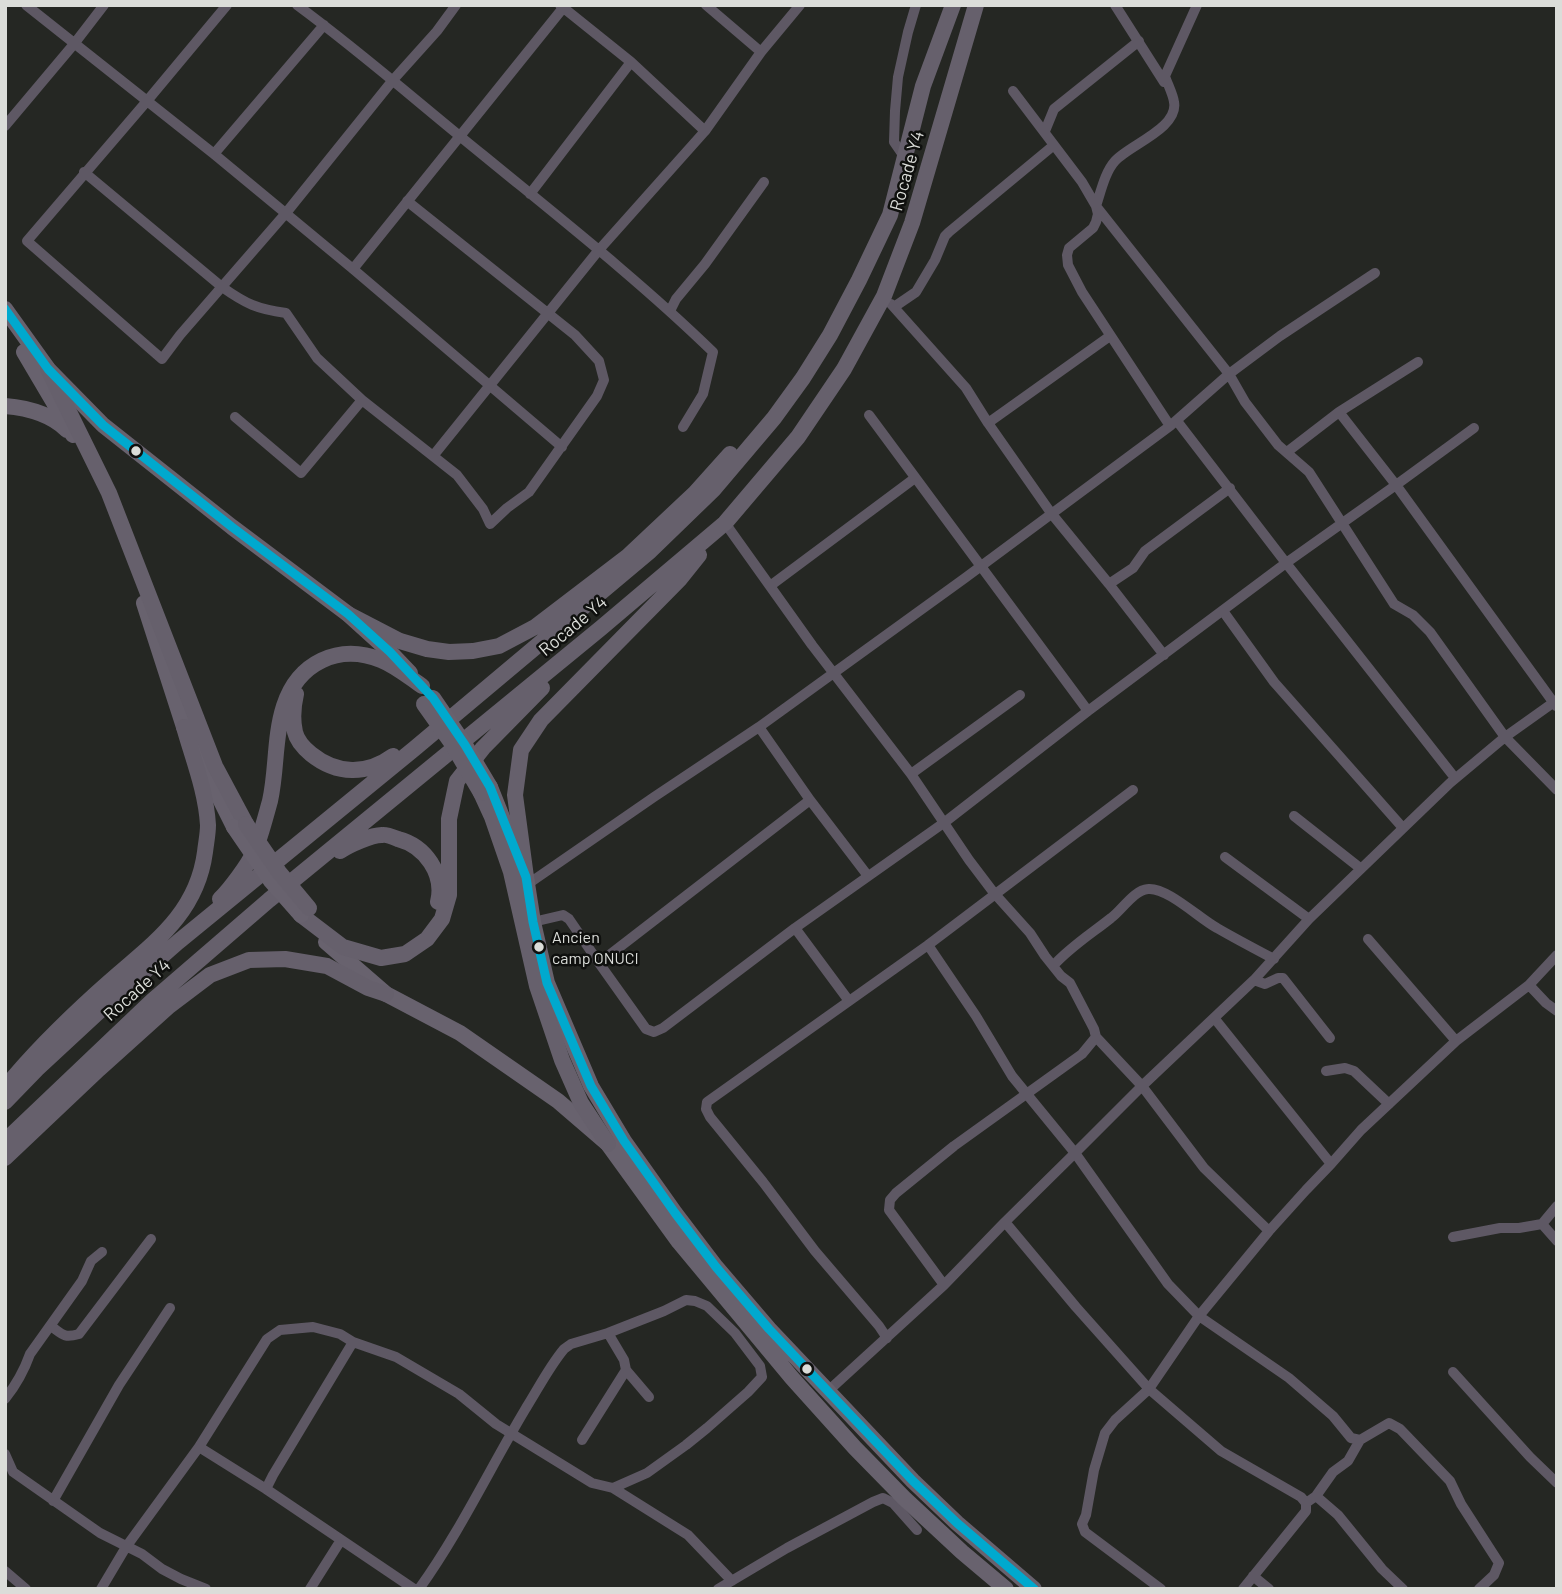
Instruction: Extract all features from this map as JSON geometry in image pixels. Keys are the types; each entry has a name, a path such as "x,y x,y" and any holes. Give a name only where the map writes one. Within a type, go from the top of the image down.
{"highway":[{"name":"Rocade Y4","path":"5,1102 95,1015 178,942 650,551 713,490 775,418 803,378 830,335 859,280 890,215 923,86 953,5"},
{"name":"Rocade Y4","path":"5,1141 152,1001 269,900 724,525 798,437 889,302 976,5"},
{"path":"348,614 400,641 449,652 499,646 535,627 628,556 695,493 758,423 830,335"},
{"path":"48,369 109,493 240,825 279,872 305,912 344,947 381,958 405,954 427,939 442,919 449,895 449,818 457,781 483,748 601,628"},
{"path":"527,880 515,795 522,750 541,720 679,580 724,525"},
{"path":"178,942 226,893 254,852 270,802 278,734 283,708 292,687 303,673 323,658 349,653 380,660 426,696 451,743 485,790 511,872 537,986 562,1060 581,1103 608,1144"},
{"path":"426,696 376,665 349,661 327,666 308,679 297,691 293,711 296,735 306,750 322,763 340,769 360,770 381,765 456,713"},
{"path":"5,1088 50,1037 162,936 189,902 202,870 208,828 205,799 184,727"},
{"path":"269,900 348,845 383,834 407,841 426,854 436,874 441,893 435,916 422,934 403,946 380,949 348,939 305,912"},
{"path":"5,1158 169,1006 209,975 249,960 285,959 327,966 368,988 386,994"}],"main road":[{"path":"5,309 48,369 103,425 348,614 390,652 426,696"},
{"path":"5,327 26,354 75,438 147,610 184,727 240,825"},
{"path":"5,406 42,413 59,422 75,438"},
{"path":"485,790 527,880 533,922 547,983 563,1024 591,1086 624,1141 716,1267 769,1329 931,1498 1034,1589"},
{"path":"305,912 327,943 386,994 460,1033 558,1101 608,1144 680,1242 792,1378 904,1498 996,1585"}],"street":[{"path":"26,5 286,213 562,447"},
{"path":"5,126 104,5"},
{"path":"227,5 27,241 162,359 286,213 456,5"},
{"path":"297,5 393,80 530,194 670,311 713,352 703,394 683,426"},
{"path":"706,5 761,52"},
{"path":"433,456 598,251 705,131 761,52 800,5"},
{"path":"905,158 894,142 894,125 898,77 916,5"},
{"path":"1115,5 1170,91"},
{"path":"1197,5 1165,76 1175,103 1172,116 1113,163 1096,206 1097,222 1069,248 1068,265 1111,336 1173,423 1230,488 1455,778"},
{"path":"353,269 461,137 562,7 631,62 705,131"},
{"path":"214,154 324,25"},
{"path":"1045,131 1054,109 1139,41"},
{"path":"530,194 631,62"},
{"path":"1013,91 1082,182 1096,206 1229,374 1245,402 1278,445 1309,472 1394,604 1413,615 1430,632 1505,737 1557,790"},
{"path":"1054,145 945,236 935,260 916,292 889,302 965,388 1051,513 1164,655"},
{"path":"84,172 244,303 286,313 317,358 362,400 457,475 483,509 490,524 528,492 597,396 604,380 599,361 575,335 407,201"},
{"path":"670,311 676,299 705,264 764,182"},
{"path":"527,880 759,727 981,567 1173,423 1229,374 1280,336 1375,273"},
{"path":"988,423 1111,336"},
{"path":"1287,452 1339,412 1418,362"},
{"path":"235,417 301,473 362,400"},
{"path":"827,1392 944,1285 1142,1086 1215,1019 1360,867 1455,778 1505,737 1556,703 1339,412"},
{"path":"869,415 1088,711"},
{"path":"533,922 563,915 569,919 646,1029 654,1032 663,1028 795,928 945,822 1286,563 1474,428"},
{"path":"770,586 915,478"},
{"path":"1109,584 1133,568 1145,551 1230,488"},
{"path":"724,525 911,774 970,860 1030,933 1061,976 1070,983 1096,1037 1142,1086 1204,1168 1269,1231"},
{"path":"1223,611 1274,682 1403,828"},
{"path":"911,774 1020,695"},
{"path":"759,727 868,876"},
{"path":"887,1338 709,1117 707,1102 928,945 1133,790"},
{"path":"598,963 810,800"},
{"path":"1294,816 1360,867"},
{"path":"1225,857 1308,919"},
{"path":"1053,966 1065,952 1146,889 1158,890 1214,927 1274,959"},
{"path":"795,928 849,1000"},
{"path":"1368,939 1456,1041"},
{"path":"928,945 1012,1076 1075,1153 1168,1284 1199,1316 1289,1378 1333,1416 1351,1438 1360,1440"},
{"path":"1161,1589 1085,1532 1083,1524 1105,1433 1115,1420 1149,1389 1199,1316 1269,1231 1361,1130 1456,1041 1530,985 1557,955"},
{"path":"1254,980 1265,984 1283,978 1330,1038"},
{"path":"1530,985 1557,1012"},
{"path":"1215,1019 1331,1164"},
{"path":"944,1285 889,1210 890,1200 954,1146 1082,1054 1096,1037"},
{"path":"1326,1071 1345,1068 1354,1071 1389,1104"},
{"path":"1453,1237 1500,1228 1542,1224 1557,1206"},
{"path":"1005,1222 1149,1389 1221,1451 1301,1497 1306,1503 1306,1511 1242,1589"},
{"path":"1542,1224 1557,1241"},
{"path":"51,1326 64,1336 79,1334 151,1239"},
{"path":"5,1399 30,1354 82,1281 91,1261 102,1252"},
{"path":"199,1447 416,1589 432,1571 511,1434 564,1349 686,1300 707,1306 735,1333 760,1366 762,1377 686,1445 647,1474 613,1488"},
{"path":"53,1501 119,1385 170,1308"},
{"path":"101,1589 126,1547 199,1447 267,1339 280,1330 313,1326 396,1357 459,1394 511,1434 593,1483 613,1488 688,1535 732,1581"},
{"path":"608,1333 624,1360 626,1370 649,1397"},
{"path":"266,1489 353,1342"},
{"path":"582,1440 626,1370"},
{"path":"1453,1371 1557,1483"},
{"path":"1306,1503 1316,1496 1333,1472 1348,1461 1360,1440 1389,1423 1400,1429 1450,1481 1461,1504 1499,1563 1494,1575 1479,1589"},
{"path":"7,1460 13,1472 100,1533 142,1554 162,1569 206,1589"},
{"path":"1316,1496 1338,1515 1382,1569 1403,1589"},
{"path":"718,1589 787,1548 883,1498 893,1503 917,1530"},
{"path":"310,1589 341,1540"},
{"path":"5,1571 26,1589"},
{"path":"1253,1576 1269,1589"}],"transit line":[{"path":"5,309 48,369 103,425 348,614 390,652 433,698 490,787 526,877 547,983 591,1086 624,1141 716,1267 769,1329 913,1481 1034,1589"}],"place":[{"name":"Ancien camp ONUCI","path":"539,947"}]}
